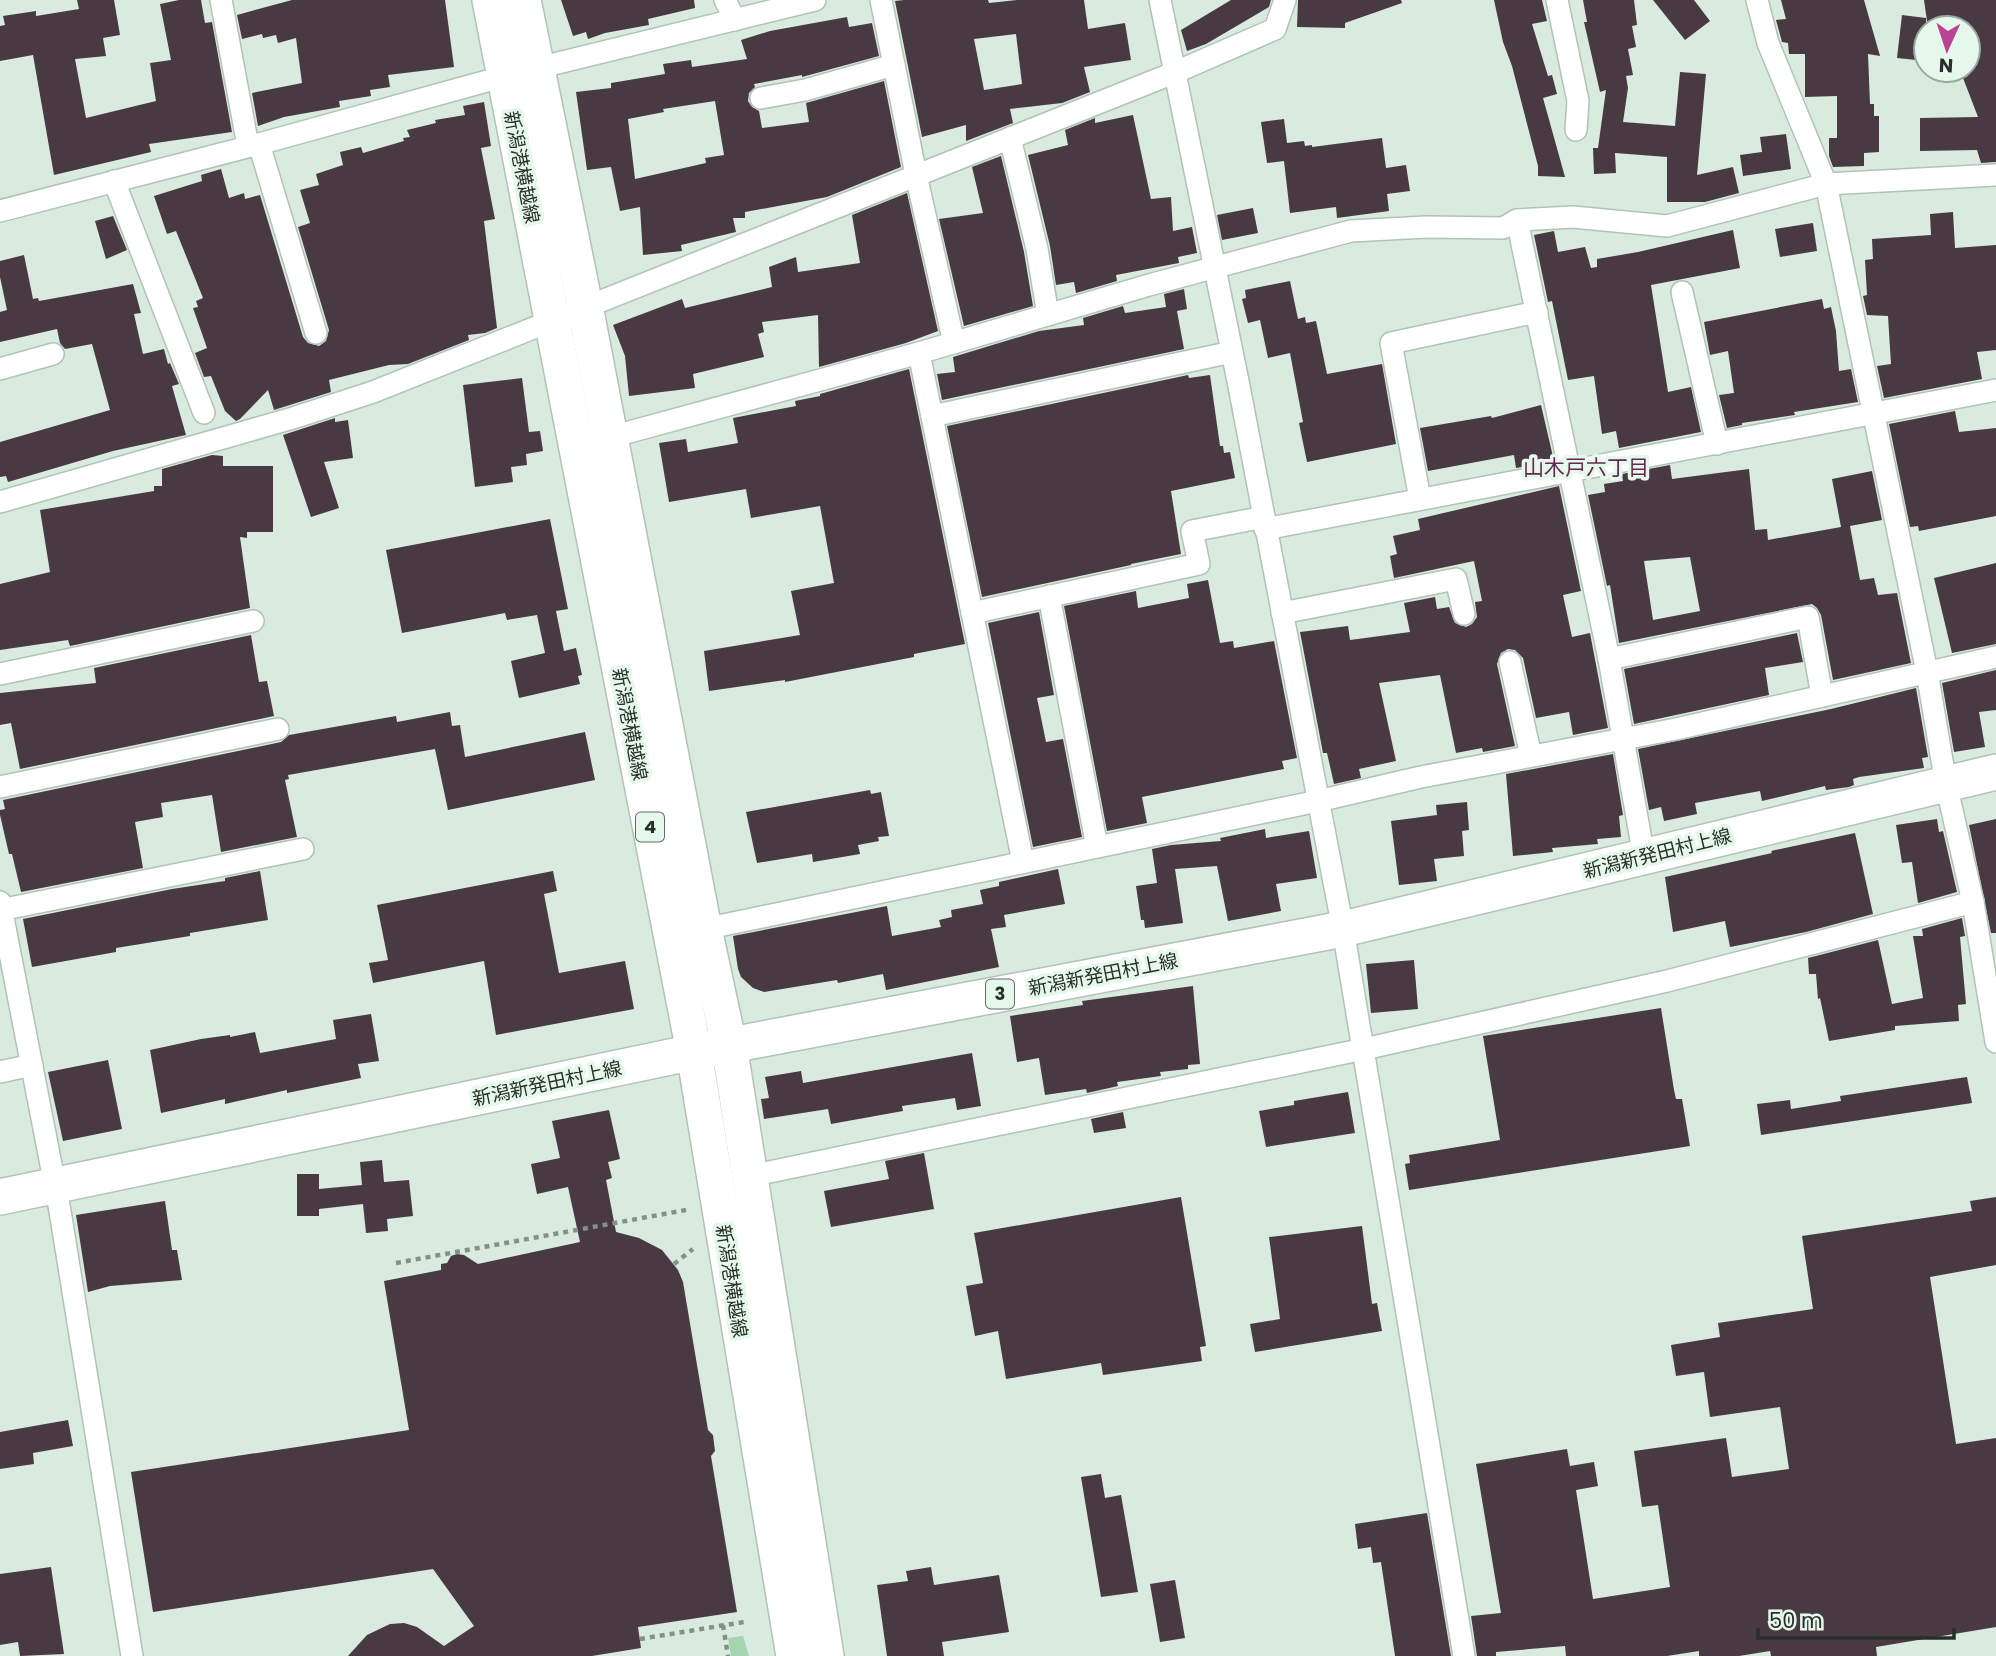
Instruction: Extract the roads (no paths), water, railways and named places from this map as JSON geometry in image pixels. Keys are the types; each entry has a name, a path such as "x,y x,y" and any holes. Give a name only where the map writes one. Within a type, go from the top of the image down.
{"main road":[{"name":"新潟港横越線","path":"490,0 520,72 585,306 704,929 729,1045 826,1656"},
{"name":"新潟港横越線","path":"523,0 520,72 552,320 694,1052 794,1656"},
{"name":"新潟新発田村上線","path":"0,1197 729,1045 1343,929 1996,772"}],"street":[{"path":"220,0 254,145 316,333"},
{"path":"726,0 735,20"},
{"path":"0,211 520,72 815,0"},
{"path":"881,0 916,175 954,343"},
{"path":"1160,0 1232,352 1343,929 1464,1656"},
{"path":"0,502 293,418 373,392 1176,72 1275,29 1285,0"},
{"path":"1557,0 1578,101 1576,130"},
{"path":"1757,0 1768,43 1826,184 1927,672 1946,784 1973,902 1989,957 1996,1042"},
{"path":"761,98 805,90 894,65"},
{"path":"1010,138 1037,248 1048,315"},
{"path":"611,437 919,354 1214,267 1351,231 1426,227 1503,228 1517,220 1573,217 1667,226 1826,184 1996,175"},
{"path":"114,181 204,414"},
{"path":"1517,220 1609,659 1644,856"},
{"path":"1682,292 1717,444"},
{"path":"1420,499 1391,343 1537,312"},
{"path":"932,416 1232,352"},
{"path":"0,369 53,354"},
{"path":"919,354 1023,862"},
{"path":"972,613 1199,564 1192,531 1265,523 1420,499 1996,390"},
{"path":"1282,613 1456,579 1464,614"},
{"path":"1049,596 1097,847"},
{"path":"1609,659 1808,617 1822,696"},
{"path":"0,674 253,621"},
{"path":"704,929 1421,777 1624,739 1996,657"},
{"path":"1510,662 1531,756"},
{"path":"0,787 278,729"},
{"path":"132,1656 54,1186 1,907 303,849"},
{"path":"750,1175 1364,1049 1667,981 1973,902"},
{"path":"0,1072 32,1065"}],"district":[{"name":"山木戸六丁目","path":"1586,468"}]}
